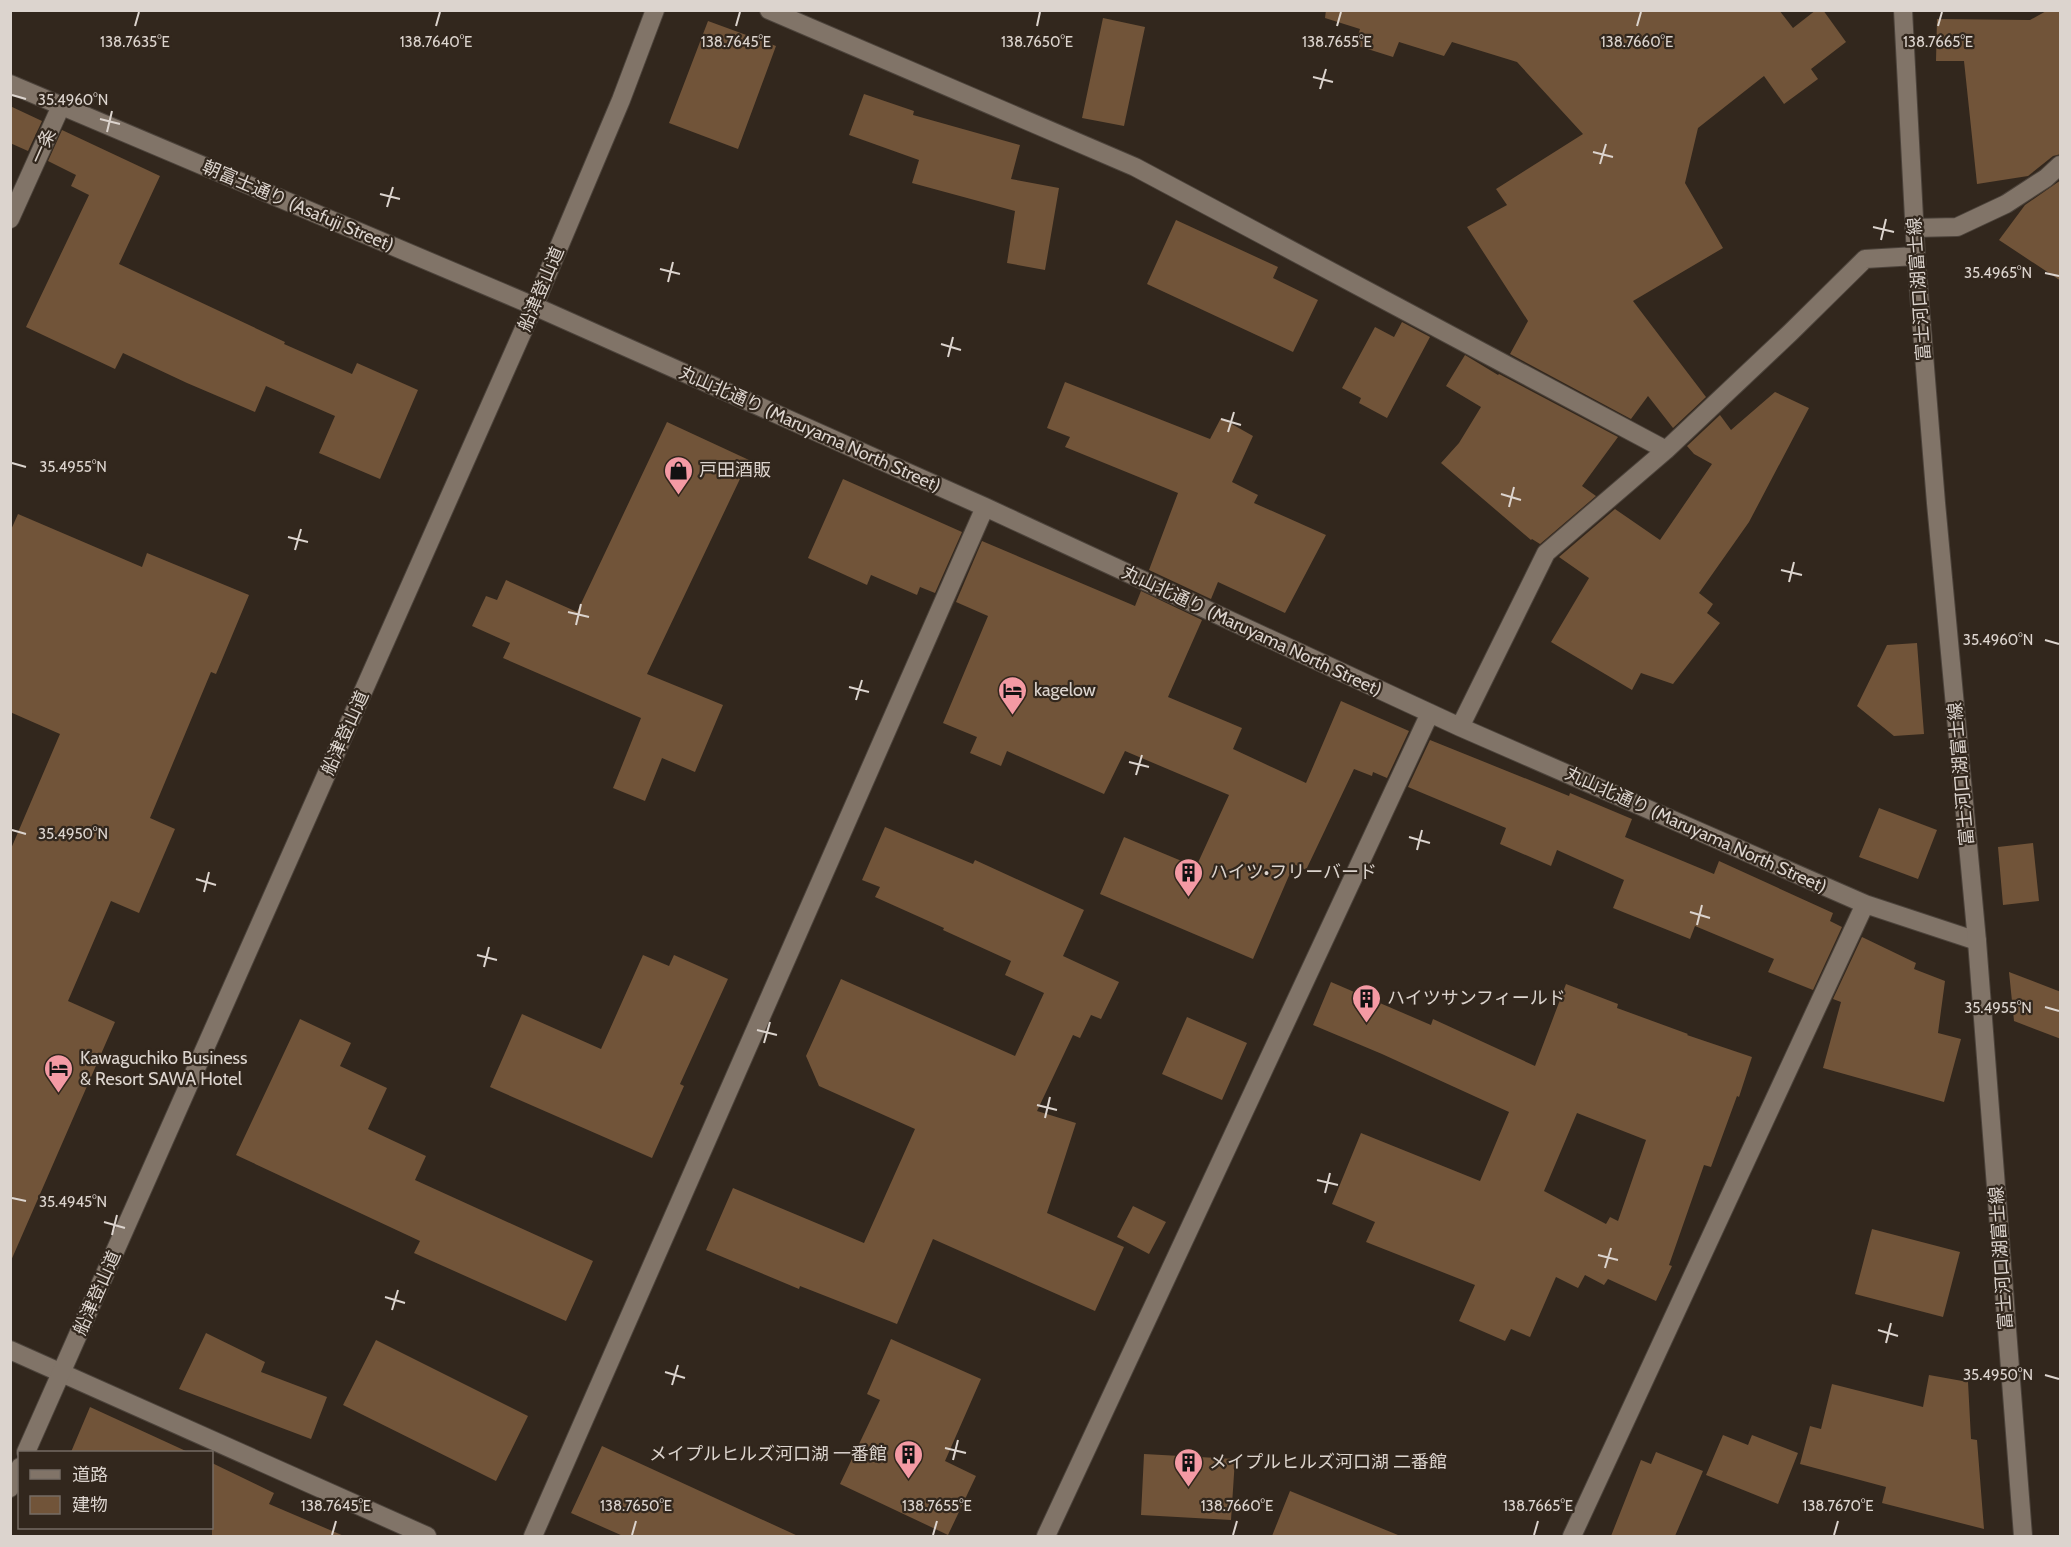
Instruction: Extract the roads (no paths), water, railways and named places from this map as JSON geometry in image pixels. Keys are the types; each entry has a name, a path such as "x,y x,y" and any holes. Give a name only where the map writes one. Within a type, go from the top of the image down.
{"street":[{"name":"船津登山道","path":"26,1451 534,306 621,100 655,10"},
{"path":"769,10 1135,167 1666,450"},
{"name":"富士河口湖富士線","path":"1903,10 1916,256 1936,503 1977,941 2023,1536"},
{"name":"朝富士通り (Asafuji Street)","path":"10,84 534,306"},
{"name":"一条","path":"10,219 61,106"},
{"path":"1914,228 1957,227 2006,204 2046,178 2061,165"},
{"path":"1460,727 1546,553 1666,450 1865,259 1916,256"},
{"name":"丸山北通り (Maruyama North Street)","path":"534,306 985,507 1460,727 1865,904 1977,941"},
{"path":"533,1536 985,507"},
{"path":"1046,1536 1430,713"},
{"path":"1572,1536 1865,904"},
{"path":"10,1350 427,1536"},
{"path":"10,1488 18,1471"}],"place":[{"name":"戸田酒販","path":"678,496"},
{"name":"kagelow","path":"1013,716"},
{"name":"ハイツ•フリーバード","path":"1189,898"},
{"name":"ハイツサンフィールド","path":"1366,1024"},
{"name":"Kawaguchiko Business & Resort SAWA Hotel","path":"59,1094"},
{"name":"メイプルヒルズ河口湖 一番館","path":"908,1480"},
{"name":"メイプルヒルズ河口湖 二番館","path":"1188,1488"}]}
